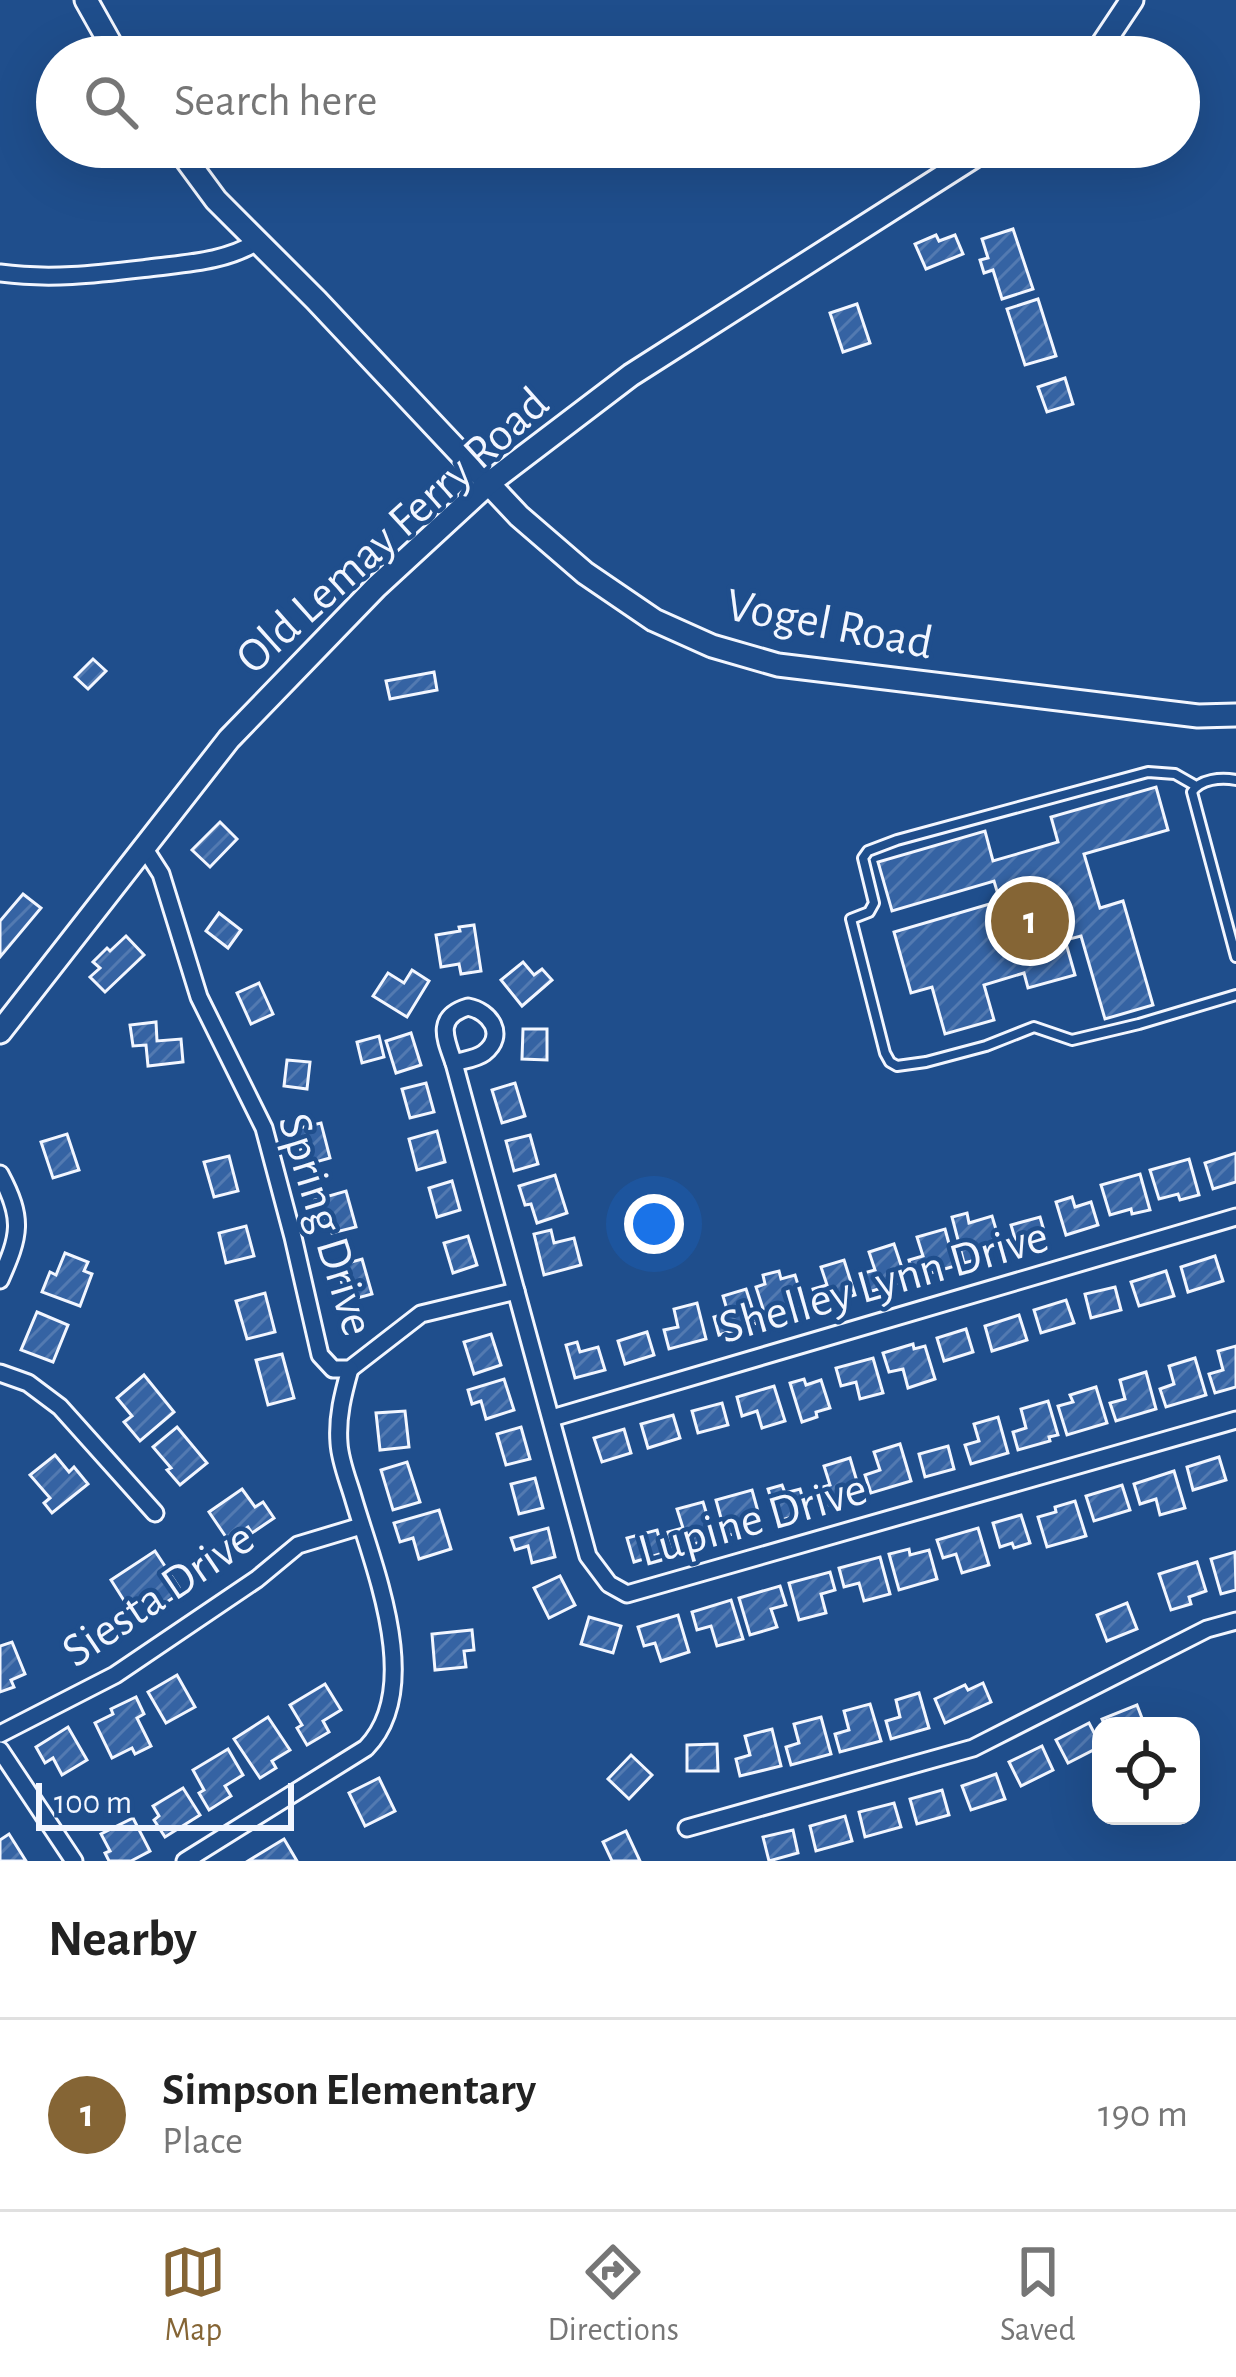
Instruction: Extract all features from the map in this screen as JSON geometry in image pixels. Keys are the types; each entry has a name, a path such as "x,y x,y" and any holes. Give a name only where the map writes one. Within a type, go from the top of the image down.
{"main road":[{"path":"86,0 106,36"},
{"path":"1108,36 1130,1"},
{"name":"Vogel Road","path":"192,168 216,200 519,516 585,573 654,620 712,646 778,665 1198,716 1236,715"},
{"name":"Old Lemay Ferry Road","path":"0,1032 143,846 267,697 489,483 631,375 956,168"}],"street":[{"path":"0,273 62,278 162,266 226,256 257,242"},
{"name":"Spring Drive","path":"143,846 161,874 200,997 263,1128 320,1355 333,1369 350,1370 421,1314 516,1291"},
{"name":"Lupine Drive","path":"454,1063 588,1556 609,1584 627,1594 1236,1420"},
{"path":"0,1174 19,1224 0,1280"},
{"name":"Shelley Lynn Drive","path":"551,1418 1236,1217"},
{"path":"185,1861 367,1748 388,1714 394,1644 338,1448 339,1409 350,1370"},
{"path":"0,1373 28,1383 60,1407 155,1513"},
{"name":"Siesta Drive","path":"0,1734 115,1675 257,1579 298,1545 362,1526"},
{"path":"686,1828 973,1748 1207,1630 1236,1621"},
{"path":"0,1750 74,1861"}],"lane":[{"path":"1196,786 1175,773 1148,772 868,851 862,858 874,903 869,912 851,919 886,1053 897,1066 986,1046 1034,1027 1072,1040 1236,995"},
{"path":"1236,779 1205,781 1192,792 1236,957"}],"building":[{"path":"1013,229 1033,289 1002,299 993,270 984,273 980,260 988,258 982,239"},
{"path":"936,235 939,241 955,235 963,254 926,269 915,244"},
{"path":"1038,299 1056,356 1025,365 1007,309"},
{"path":"857,304 870,343 843,352 830,313"},
{"path":"1065,378 1073,404 1047,412 1038,387"},
{"path":"93,659 106,671 88,689 75,677"},
{"path":"434,672 437,690 390,699 386,681"},
{"path":"1156,787 1168,830 1084,854 1100,908 1123,901 1153,1005 1105,1019 1081,936 1065,940 1075,975 1028,988 1024,973 984,985 994,1020 945,1034 932,987 911,993 894,932 1000,901 994,881 892,911 878,862 985,831 993,861 1058,842 1051,817"},
{"path":"220,822 237,839 210,867 192,850"},
{"path":"23,894 41,908 0,957 0,921"},
{"path":"219,913 241,930 228,948 206,931"},
{"path":"474,925 481,971 461,974 459,964 441,967 436,935"},
{"path":"126,936 144,955 105,992 90,977 100,968 93,962"},
{"path":"523,962 534,975 542,969 552,980 522,1006 501,980"},
{"path":"412,970 429,981 407,1017 373,996 388,973 404,983"},
{"path":"259,983 273,1014 251,1024 237,993"},
{"path":"156,1022 157,1041 181,1039 183,1062 148,1066 146,1045 133,1046 130,1025"},
{"path":"523,1029 547,1029 547,1060 522,1059"},
{"path":"411,1033 421,1065 396,1073 386,1041"},
{"path":"379,1036 384,1057 362,1063 357,1042"},
{"path":"287,1060 310,1062 307,1089 284,1086"},
{"path":"426,1083 434,1112 410,1118 402,1089"},
{"path":"515,1083 525,1116 502,1123 492,1090"},
{"path":"321,1123 330,1158 305,1165 295,1129"},
{"path":"437,1131 445,1162 417,1170 409,1139"},
{"path":"67,1134 79,1170 53,1178 41,1142"},
{"path":"530,1135 538,1164 514,1171 506,1141"},
{"path":"1236,1153 1236,1182 1213,1189 1205,1163"},
{"path":"229,1156 238,1191 214,1197 204,1162"},
{"path":"1189,1159 1199,1195 1159,1199 1150,1170"},
{"path":"1140,1174 1150,1210 1110,1215 1101,1185"},
{"path":"555,1175 567,1213 537,1223 519,1186"},
{"path":"452,1181 460,1210 437,1217 429,1188"},
{"path":"346,1191 356,1227 332,1233 328,1218 320,1220 315,1200"},
{"path":"1072,1197 1075,1207 1091,1202 1098,1225 1066,1235 1056,1202"},
{"path":"967,1213 969,1223 992,1216 1001,1246 964,1263 952,1217"},
{"path":"1040,1217 1047,1241 1018,1249 1011,1225"},
{"path":"246,1226 254,1256 226,1263 219,1233"},
{"path":"945,1229 955,1266 914,1278 909,1260 923,1256 917,1237"},
{"path":"551,1230 554,1243 574,1238 581,1265 544,1275 534,1234"},
{"path":"468,1236 477,1265 453,1273 444,1243"},
{"path":"894,1244 906,1280 866,1293 860,1274 875,1270 869,1252"},
{"path":"65,1253 88,1262 84,1271 92,1274 80,1306 42,1292"},
{"path":"1215,1256 1223,1281 1188,1292 1181,1267"},
{"path":"362,1259 372,1294 347,1301 337,1266"},
{"path":"844,1260 855,1295 818,1306 813,1289 827,1285 821,1267"},
{"path":"779,1271 781,1279 795,1275 804,1304 767,1321 756,1287 765,1284 763,1275"},
{"path":"1166,1271 1174,1296 1139,1306 1131,1282"},
{"path":"1115,1287 1121,1310 1091,1318 1085,1294"},
{"path":"746,1289 757,1323 719,1335 714,1317 728,1313 723,1296"},
{"path":"265,1293 275,1332 247,1339 236,1301"},
{"path":"1066,1300 1074,1323 1041,1333 1034,1310"},
{"path":"697,1303 706,1339 669,1349 664,1330 678,1327 674,1309"},
{"path":"37,1312 68,1325 53,1362 21,1350"},
{"path":"1019,1315 1027,1340 992,1351 985,1326"},
{"path":"966,1329 973,1352 944,1361 937,1338"},
{"path":"647,1332 654,1355 625,1364 618,1341"},
{"path":"491,1334 501,1365 474,1374 464,1342"},
{"path":"577,1342 580,1352 598,1347 605,1370 575,1378 566,1345"},
{"path":"913,1344 914,1349 925,1346 935,1379 908,1388 903,1369 889,1372 883,1353"},
{"path":"1236,1346 1236,1387 1215,1393 1209,1374 1223,1370 1218,1351"},
{"path":"282,1354 294,1398 268,1405 256,1360"},
{"path":"873,1358 883,1393 860,1399 856,1382 841,1386 836,1368"},
{"path":"1195,1358 1206,1395 1166,1407 1160,1389 1174,1384 1169,1366"},
{"path":"1146,1372 1156,1409 1116,1421 1110,1403 1125,1399 1120,1380"},
{"path":"144,1375 174,1412 140,1441 124,1422 132,1416 117,1398"},
{"path":"504,1379 514,1410 486,1419 481,1401 472,1404 468,1390"},
{"path":"804,1379 806,1385 821,1380 830,1408 802,1422 790,1383"},
{"path":"774,1386 785,1421 762,1428 757,1411 742,1416 737,1397"},
{"path":"1096,1387 1107,1423 1067,1435 1058,1406 1073,1402 1070,1395"},
{"path":"1048,1401 1058,1435 1018,1450 1013,1432 1026,1428 1021,1409"},
{"path":"722,1403 728,1425 698,1433 692,1411"},
{"path":"405,1411 409,1447 380,1450 376,1413"},
{"path":"673,1415 680,1438 648,1448 641,1424"},
{"path":"998,1417 1008,1453 971,1464 965,1445 979,1441 974,1424"},
{"path":"177,1427 207,1463 180,1485 153,1447"},
{"path":"521,1427 530,1459 506,1465 497,1434"},
{"path":"624,1429 631,1453 602,1462 594,1438"},
{"path":"900,1444 911,1481 871,1493 865,1475 880,1470 874,1452"},
{"path":"948,1446 954,1469 925,1477 919,1454"},
{"path":"55,1455 88,1484 52,1513 44,1503 50,1498 30,1475"},
{"path":"1219,1457 1226,1480 1193,1490 1187,1467"},
{"path":"850,1458 861,1495 821,1507 816,1489 830,1485 824,1466"},
{"path":"407,1462 420,1502 393,1510 381,1470"},
{"path":"1174,1471 1185,1508 1160,1515 1156,1499 1140,1504 1134,1484"},
{"path":"535,1478 543,1508 519,1514 511,1484"},
{"path":"782,1485 785,1493 800,1489 807,1513 778,1521 768,1489"},
{"path":"1122,1485 1130,1510 1094,1521 1086,1496"},
{"path":"242,1489 255,1507 263,1502 274,1518 252,1533 248,1527 228,1540 209,1512"},
{"path":"752,1490 762,1526 726,1536 716,1500"},
{"path":"1075,1501 1086,1536 1047,1547 1038,1517"},
{"path":"703,1502 714,1538 674,1550 668,1532 683,1528 677,1509"},
{"path":"439,1510 451,1549 419,1559 413,1538 400,1542 394,1523"},
{"path":"1021,1515 1030,1543 1000,1547 993,1523"},
{"path":"548,1528 555,1557 532,1563 528,1546 515,1550 511,1538"},
{"path":"978,1528 989,1565 962,1573 956,1554 943,1558 937,1540"},
{"path":"657,1530 663,1553 634,1562 627,1538"},
{"path":"909,1549 910,1555 929,1550 937,1579 899,1590 889,1554"},
{"path":"155,1551 182,1592 162,1605 154,1594 130,1610 111,1580"},
{"path":"1235,1552 1236,1590 1221,1594 1211,1559"},
{"path":"880,1557 890,1594 864,1601 859,1583 844,1587 839,1568"},
{"path":"1197,1562 1206,1591 1189,1597 1191,1604 1171,1610 1159,1574"},
{"path":"830,1572 835,1590 821,1594 826,1613 799,1620 789,1583"},
{"path":"560,1576 575,1605 549,1618 534,1588"},
{"path":"780,1586 786,1605 771,1609 777,1627 750,1635 739,1598"},
{"path":"731,1600 743,1639 717,1646 711,1626 697,1630 692,1612"},
{"path":"1127,1603 1137,1629 1107,1641 1097,1615"},
{"path":"678,1615 689,1652 661,1661 655,1643 644,1646 638,1627"},
{"path":"589,1617 621,1626 613,1653 581,1644"},
{"path":"472,1630 474,1650 464,1651 466,1667 435,1670 432,1634"},
{"path":"12,1642 25,1674 11,1680 14,1687 0,1692 0,1646"},
{"path":"177,1675 195,1707 166,1723 148,1692"},
{"path":"983,1683 991,1702 945,1723 935,1699 965,1685 968,1690"},
{"path":"325,1684 341,1710 323,1721 329,1732 307,1745 290,1705"},
{"path":"919,1693 929,1728 891,1739 886,1721 900,1717 896,1700"},
{"path":"136,1697 144,1714 137,1718 151,1746 135,1754 132,1748 112,1758 95,1723"},
{"path":"870,1704 881,1741 840,1752 835,1734 849,1730 844,1711"},
{"path":"1137,1705 1142,1717 1107,1717"},
{"path":"268,1717 290,1750 272,1761 276,1768 260,1778 234,1739"},
{"path":"821,1717 831,1754 791,1765 786,1747 799,1743 794,1724"},
{"path":"1089,1723 1092,1729 1092,1751 1068,1763 1056,1740"},
{"path":"68,1727 87,1760 62,1775 53,1758 45,1763 36,1747"},
{"path":"772,1729 781,1766 740,1776 736,1759 750,1755 745,1736"},
{"path":"717,1744 718,1771 687,1771 687,1745"},
{"path":"1042,1746 1053,1770 1021,1786 1009,1762"},
{"path":"228,1749 243,1775 225,1786 231,1796 209,1810 193,1770"},
{"path":"631,1755 652,1775 629,1799 608,1779"},
{"path":"996,1774 1005,1799 971,1810 962,1786"},
{"path":"379,1778 395,1811 365,1826 349,1793"},
{"path":"183,1788 200,1815 165,1837 154,1820 159,1816 153,1806"},
{"path":"942,1790 949,1815 917,1824 910,1799"},
{"path":"894,1803 901,1827 865,1837 859,1812"},
{"path":"845,1816 852,1841 816,1851 810,1826"},
{"path":"133,1818 150,1851 131,1861 109,1861 105,1853 110,1851 101,1834"},
{"path":"793,1830 798,1853 769,1861 763,1837"},
{"path":"626,1831 640,1861 612,1861 603,1842"},
{"path":"9,1834 26,1861 0,1861 0,1840"},
{"path":"284,1839 297,1861 248,1861"}],"place":[{"name":"Simpson Elementary","path":"1030,921"}]}
